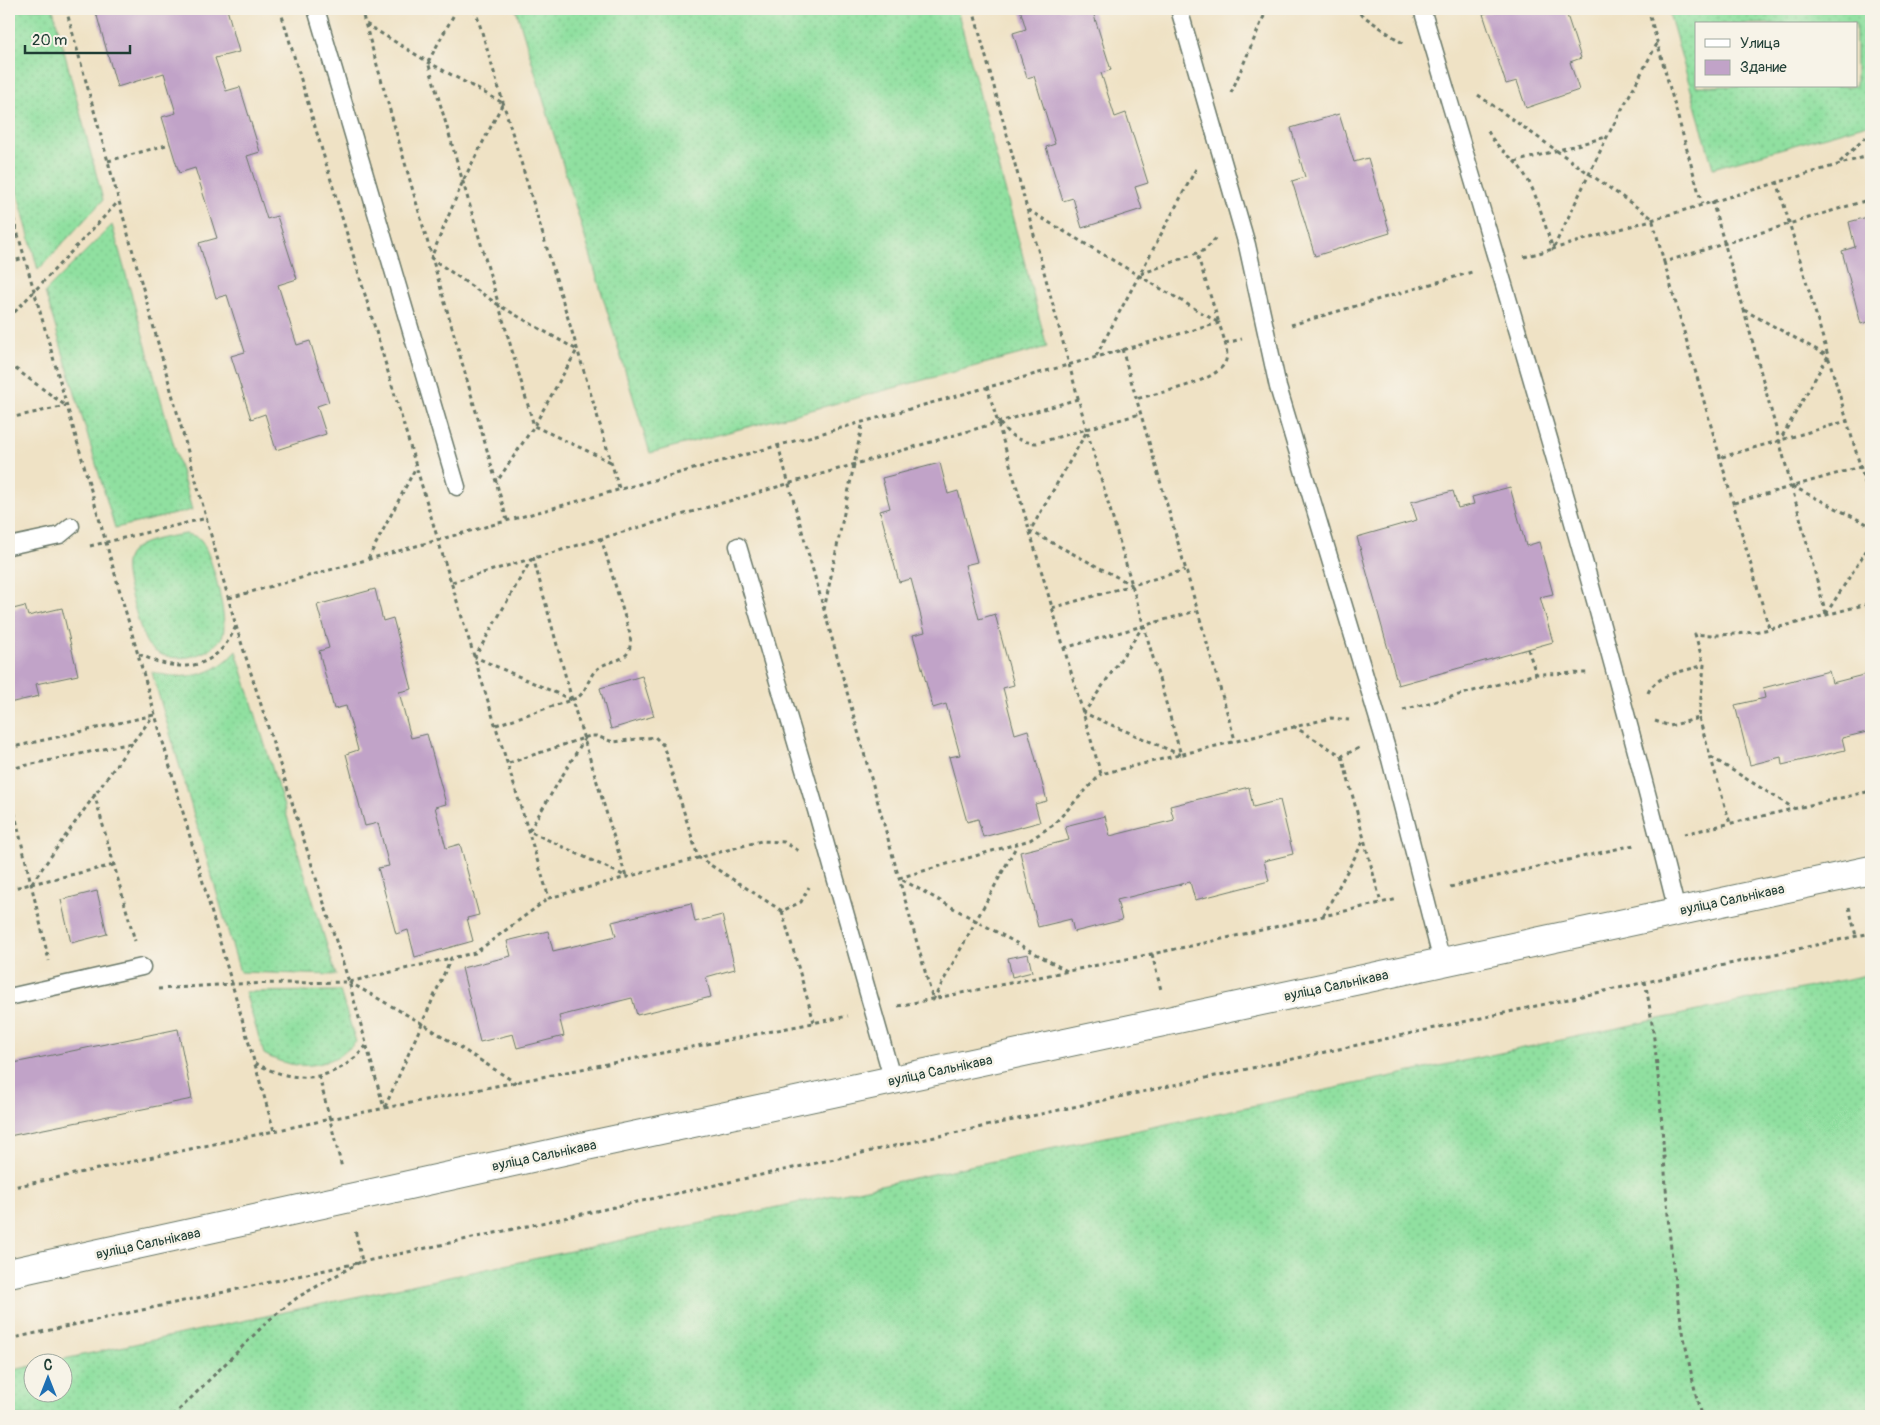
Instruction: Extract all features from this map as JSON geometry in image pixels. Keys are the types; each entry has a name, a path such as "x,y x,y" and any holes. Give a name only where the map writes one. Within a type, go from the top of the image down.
{"street":[{"name":"вуліца Сальнікава","path":"9,1273 893,1080 1871,870"}],"lane":[{"path":"316,9 456,487"},
{"path":"1178,9 1215,130 1252,263 1278,387 1377,717 1442,962"},
{"path":"1422,9 1498,265 1614,672 1677,911"},
{"path":"9,546 60,535 71,526"},
{"path":"738,546 893,1080"},
{"path":"9,997 142,967"}],"path":[{"path":"66,9 236,626 349,982 384,1108"},
{"path":"280,9 438,540 509,763 549,898"},
{"path":"361,9 507,520"},
{"path":"457,9 428,62 534,426 611,462"},
{"path":"475,9 620,488"},
{"path":"973,9 1078,399 1180,754"},
{"path":"1096,356 1141,275 1215,130 1267,9"},
{"path":"1648,9 1702,204"},
{"path":"366,24 428,62 502,102"},
{"path":"1553,249 1588,173 1658,42"},
{"path":"1476,89 1481,105"},
{"path":"1478,98 1652,218 1722,457 1769,628"},
{"path":"431,258 463,181 502,102"},
{"path":"1487,128 1497,146 1515,162 1529,182 1553,249"},
{"path":"1840,162 1871,132"},
{"path":"1515,162 1607,137"},
{"path":"108,161 170,144"},
{"path":"1225,343 1553,249 1871,154"},
{"path":"1777,181 1871,503"},
{"path":"1664,262 1789,222 1871,199"},
{"path":"1712,201 1744,310 1826,614"},
{"path":"9,318 118,202"},
{"path":"9,204 274,1131"},
{"path":"1028,210 1141,275 1218,323"},
{"path":"9,230 18,238"},
{"path":"9,240 18,238"},
{"path":"1136,399 1214,374 1226,361 1225,343 1197,254 1141,275"},
{"path":"9,262 24,258"},
{"path":"431,258 500,306 577,350"},
{"path":"1744,310 1828,356"},
{"path":"229,598 1218,323"},
{"path":"1122,349 1196,611 1235,740"},
{"path":"496,483 534,426 577,350"},
{"path":"1780,441 1828,356"},
{"path":"9,364 66,406"},
{"path":"987,386 1101,774"},
{"path":"452,582 788,482 1078,399"},
{"path":"9,418 66,406"},
{"path":"998,422 1013,437 1024,442 1049,442 1140,414"},
{"path":"824,611 863,422"},
{"path":"1722,457 1847,422"},
{"path":"1030,531 1087,431"},
{"path":"778,445 933,1000"},
{"path":"368,560 416,467"},
{"path":"1734,502 1860,467"},
{"path":"1792,486 1871,526"},
{"path":"106,542 207,518"},
{"path":"1030,531 1132,585"},
{"path":"496,725 582,695 598,669 617,662 626,655 631,642 601,538"},
{"path":"1826,614 1871,543"},
{"path":"475,657 533,557"},
{"path":"533,557 572,700 626,877"},
{"path":"1052,608 1185,570"},
{"path":"1730,823 1699,718 1704,665 1695,634 1735,635 1871,603"},
{"path":"1064,648 1196,611"},
{"path":"1084,713 1144,625"},
{"path":"138,654 166,665 197,665 213,658 224,648 236,626"},
{"path":"1528,649 1536,674"},
{"path":"475,657 572,700"},
{"path":"1646,698 1650,688 1664,678 1704,665"},
{"path":"1356,723 1536,674 1614,672"},
{"path":"1084,713 1180,754"},
{"path":"30,884 94,793 154,715"},
{"path":"9,748 154,715"},
{"path":"1649,715 1661,725 1670,726 1699,718"},
{"path":"899,878 1017,845 1053,825 1101,774 1331,718 1349,719 1362,728 1362,742 1353,752 1342,756"},
{"path":"1294,726 1342,756 1381,903"},
{"path":"509,763 596,736 613,742 650,736 660,740 665,750 698,857 782,911 814,1022"},
{"path":"529,831 585,738"},
{"path":"9,769 132,743"},
{"path":"1711,756 1795,809"},
{"path":"9,789 55,987"},
{"path":"9,1188 384,1108 1068,972 1381,903 1871,791"},
{"path":"94,793 142,967"},
{"path":"529,831 626,877"},
{"path":"1322,916 1364,839"},
{"path":"148,990 233,984 349,982 475,953 549,898 698,857 772,840 792,845 804,858"},
{"path":"933,1000 1017,845"},
{"path":"9,889 114,865"},
{"path":"899,878 978,920 1068,972"},
{"path":"782,911 801,902 809,889 810,880"},
{"path":"9,1339 1871,933"},
{"path":"384,1108 452,958"},
{"path":"1645,981 1659,1072 1668,1214 1676,1293 1700,1416"},
{"path":"349,982 423,1024 516,1083"},
{"path":"255,1063 268,1070 290,1076 319,1076 342,1069 366,1046"},
{"path":"173,1416 269,1320 298,1297 362,1262"}],"green space":[{"path":"9,9 53,9 103,200 38,270 9,160"},
{"path":"516,9 957,9 1047,347 650,453"},
{"path":"1668,9 1871,9 1871,123 1713,168"},
{"path":"112,225 192,510 115,528 45,292"},
{"path":"186,534 200,539 209,557 218,587 224,630 222,637 208,650 188,657 177,658 158,653 146,642 128,584 126,570 127,559 133,550 161,538"},
{"path":"236,651 336,975 240,972 152,672 176,676 198,675 218,667"},
{"path":"1871,974 1871,1416 9,1416 9,1371 22,1368 22,1402 72,1402 72,1357"},
{"path":"340,991 356,1042 346,1051 335,1058 312,1065 288,1064 264,1054 245,992"}],"building":[{"path":"95,9 227,9 239,52 215,58 226,91 240,87 260,152 247,156 267,219 277,216 297,279 278,285 297,345 310,341 329,402 317,406 326,434 276,450 265,414 251,419 231,356 245,352 227,295 216,298 199,243 217,238 195,168 179,173 162,117 176,113 164,73 117,87"},
{"path":"1020,9 1092,9 1111,70 1101,73 1115,117 1126,113 1148,183 1135,187 1142,209 1082,228 1073,198 1063,201 1046,147 1055,144 1034,76 1027,78 1013,33 1026,29"},
{"path":"1492,9 1565,9 1581,58 1570,62 1579,90 1526,108 1517,81 1506,84 1483,14 1493,11"},
{"path":"1339,114 1354,162 1368,158 1390,233 1315,256 1292,181 1305,177 1291,128"},
{"path":"1871,216 1871,321 1861,324 1842,251 1855,247 1849,222"},
{"path":"940,463 948,494 958,491 977,562 965,565 979,619 995,614 1014,685 1003,688 1015,734 1028,730 1047,801 1035,804 1040,822 983,837 978,819 967,822 949,757 960,755 946,704 933,708 913,635 925,632 911,579 899,582 880,511 890,508 882,478"},
{"path":"1510,487 1526,546 1539,542 1553,594 1540,597 1553,642 1398,685 1357,537 1417,520 1411,502 1453,491 1458,508 1474,504 1472,497"},
{"path":"375,589 383,621 393,618 412,689 399,692 411,738 427,734 446,804 435,807 446,848 460,844 479,915 467,918 473,941 415,957 408,930 396,934 378,868 389,866 378,823 365,826 346,754 358,750 346,706 334,709 319,651 329,648 317,605"},
{"path":"25,606 28,616 62,608 78,675 36,684 39,696 9,703 9,610"},
{"path":"1829,671 1832,683 1871,673 1871,731 1842,738 1845,750 1782,765 1781,757 1750,765 1735,705 1765,698 1763,688"},
{"path":"642,676 654,716 611,729 600,688"},
{"path":"1249,787 1253,807 1280,800 1293,854 1264,861 1269,881 1195,900 1190,882 1117,900 1122,920 1074,932 1071,919 1038,927 1020,852 1069,840 1065,826 1105,816 1110,836 1174,820 1170,806"},
{"path":"97,891 107,934 71,943 61,900"},
{"path":"691,903 695,922 722,915 735,969 706,977 711,997 637,1015 632,998 559,1016 564,1036 517,1048 513,1034 480,1042 462,968 511,956 507,941 548,931 553,951 616,936 612,922"},
{"path":"1028,954 1032,972 1012,977 1008,958"},
{"path":"178,1029 192,1099 9,1136 9,1064"}]}
